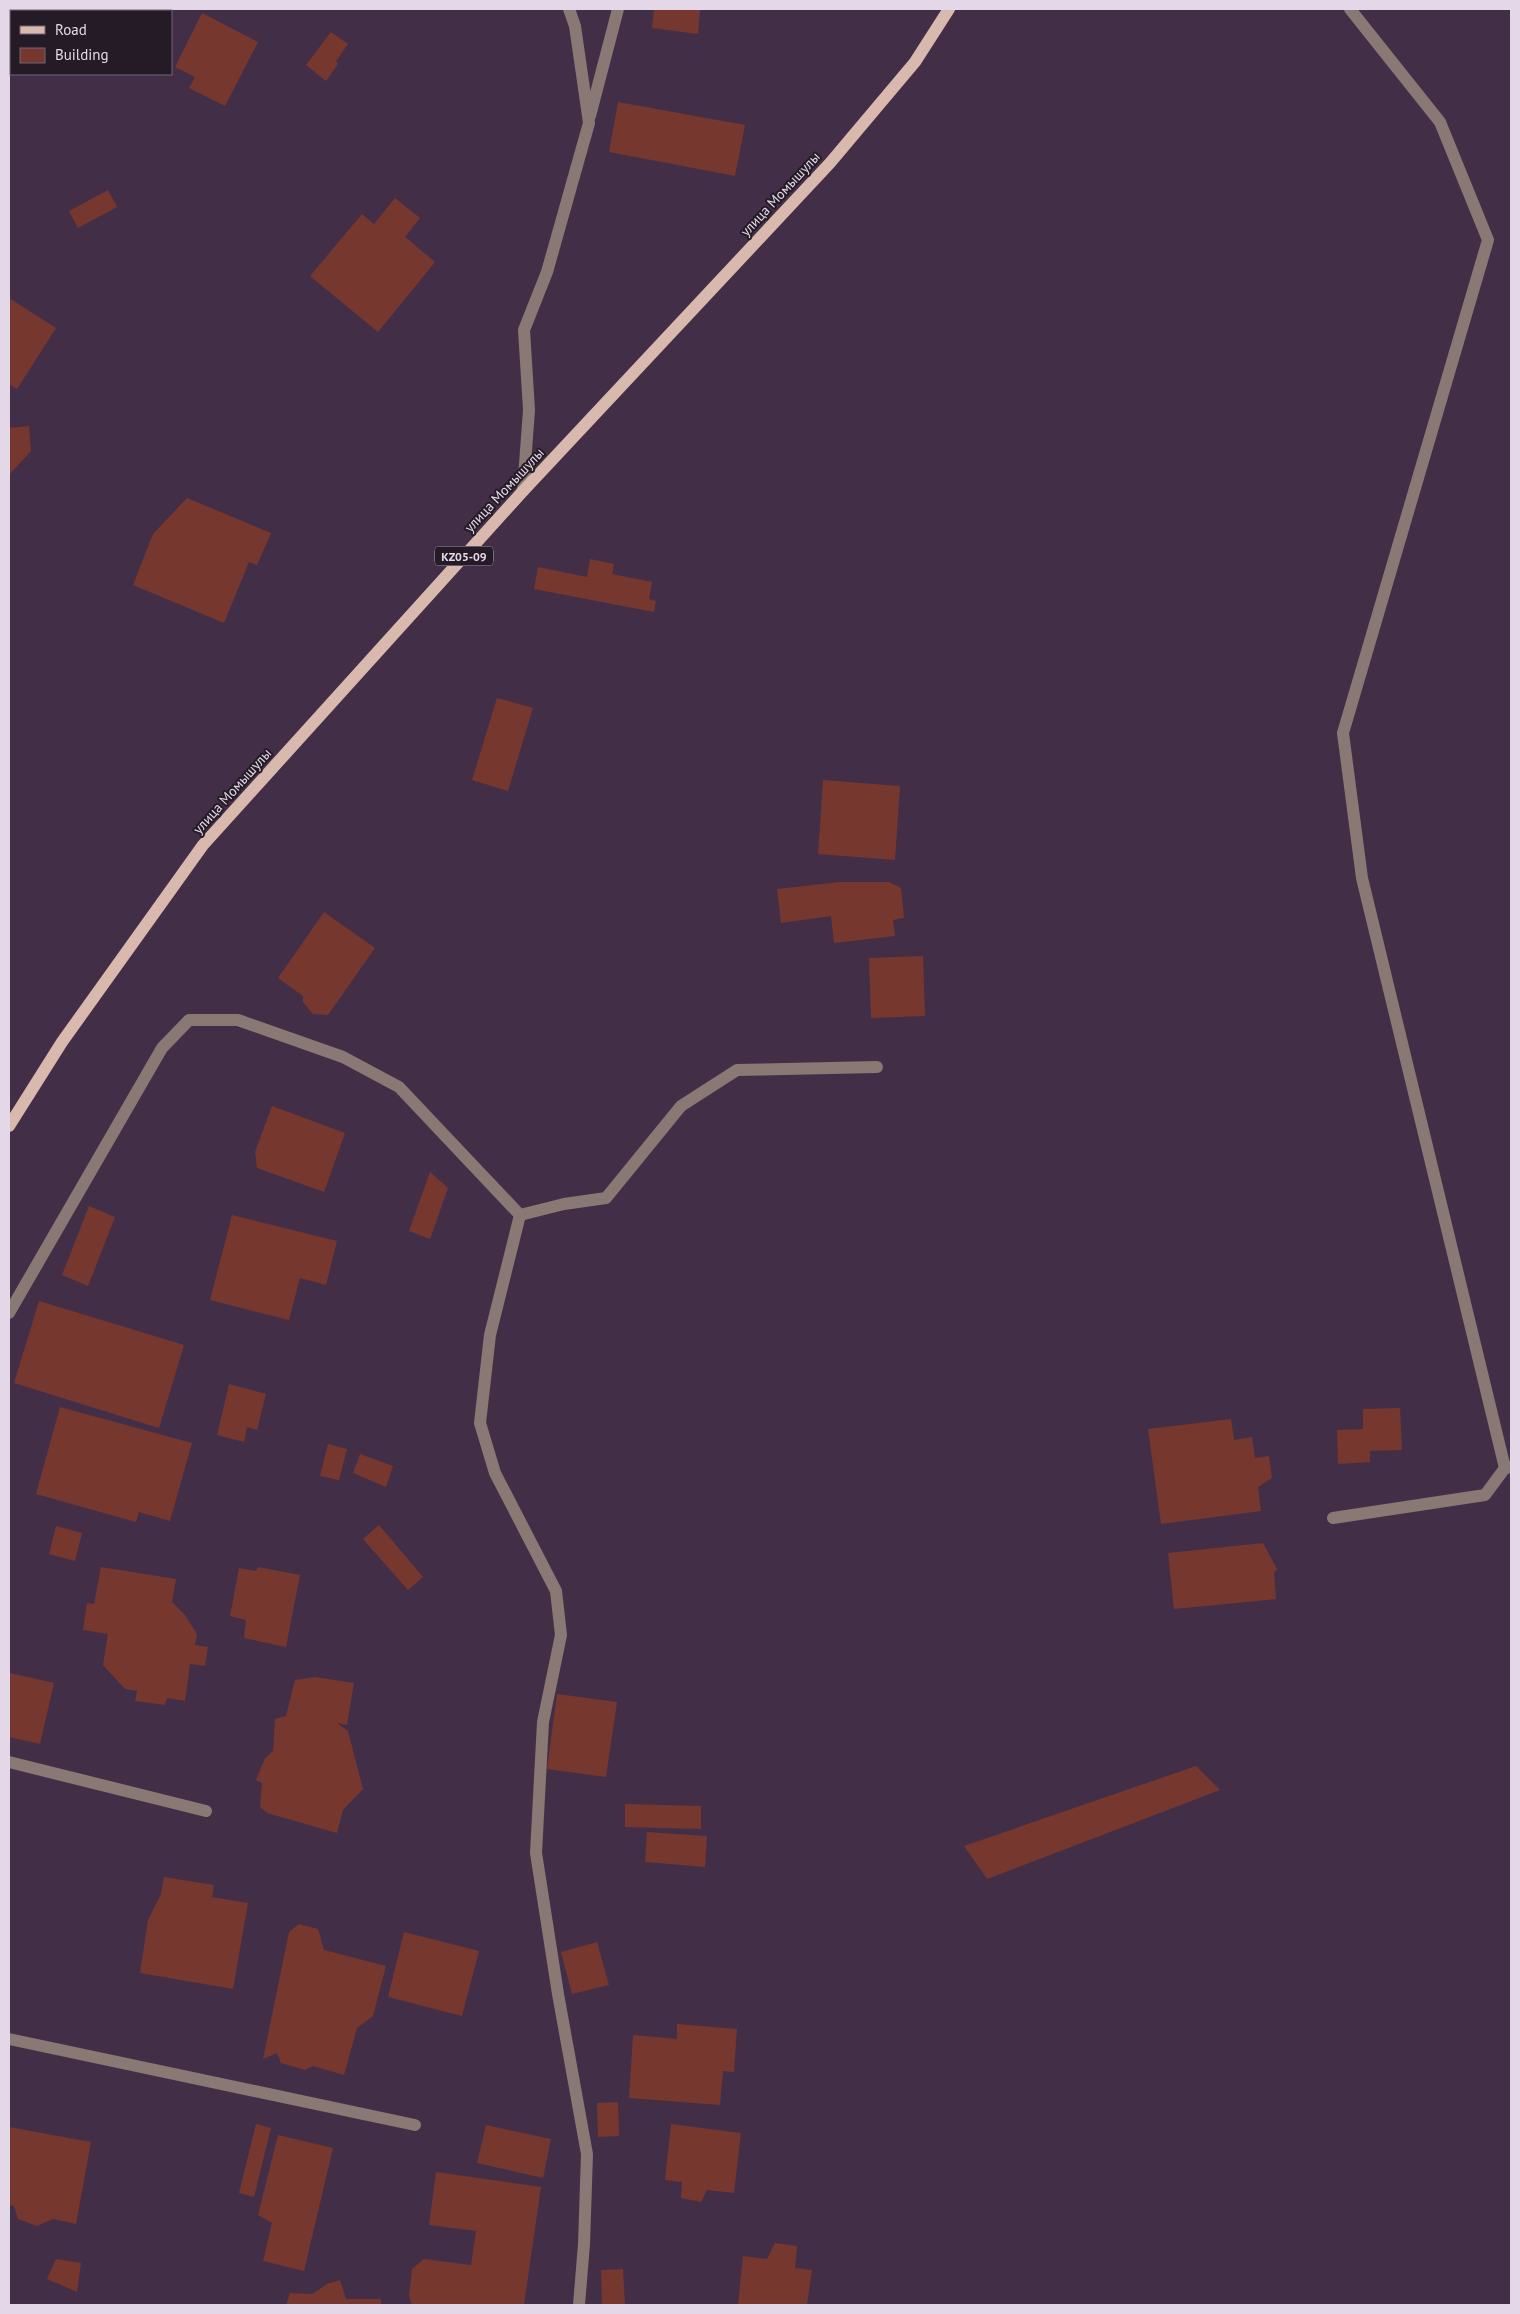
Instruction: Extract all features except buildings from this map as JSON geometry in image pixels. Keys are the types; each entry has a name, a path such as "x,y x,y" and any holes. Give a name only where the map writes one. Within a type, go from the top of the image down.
{"main road":[{"name":"улица Момышулы","path":"9,1126 62,1042 203,845 523,491 830,163 915,62 949,9"}],"street":[{"path":"569,9 575,26 588,124"},
{"path":"523,491 529,410 524,330 547,272 618,9"},
{"path":"1333,1518 1485,1495 1508,1468 1362,878 1342,733 1488,240 1440,122 1350,9"},
{"path":"9,1313 162,1048 189,1020 238,1020 343,1057 399,1087 520,1215"},
{"path":"520,1215 564,1204 606,1198 681,1106 737,1070 877,1067"},
{"path":"520,1215 490,1335 480,1423 495,1473 556,1591 560,1626 561,1635 543,1722 536,1853 558,1994 587,2154 584,2244 579,2305"},
{"path":"9,1762 206,1811"},
{"path":"9,2039 415,2126"}]}
